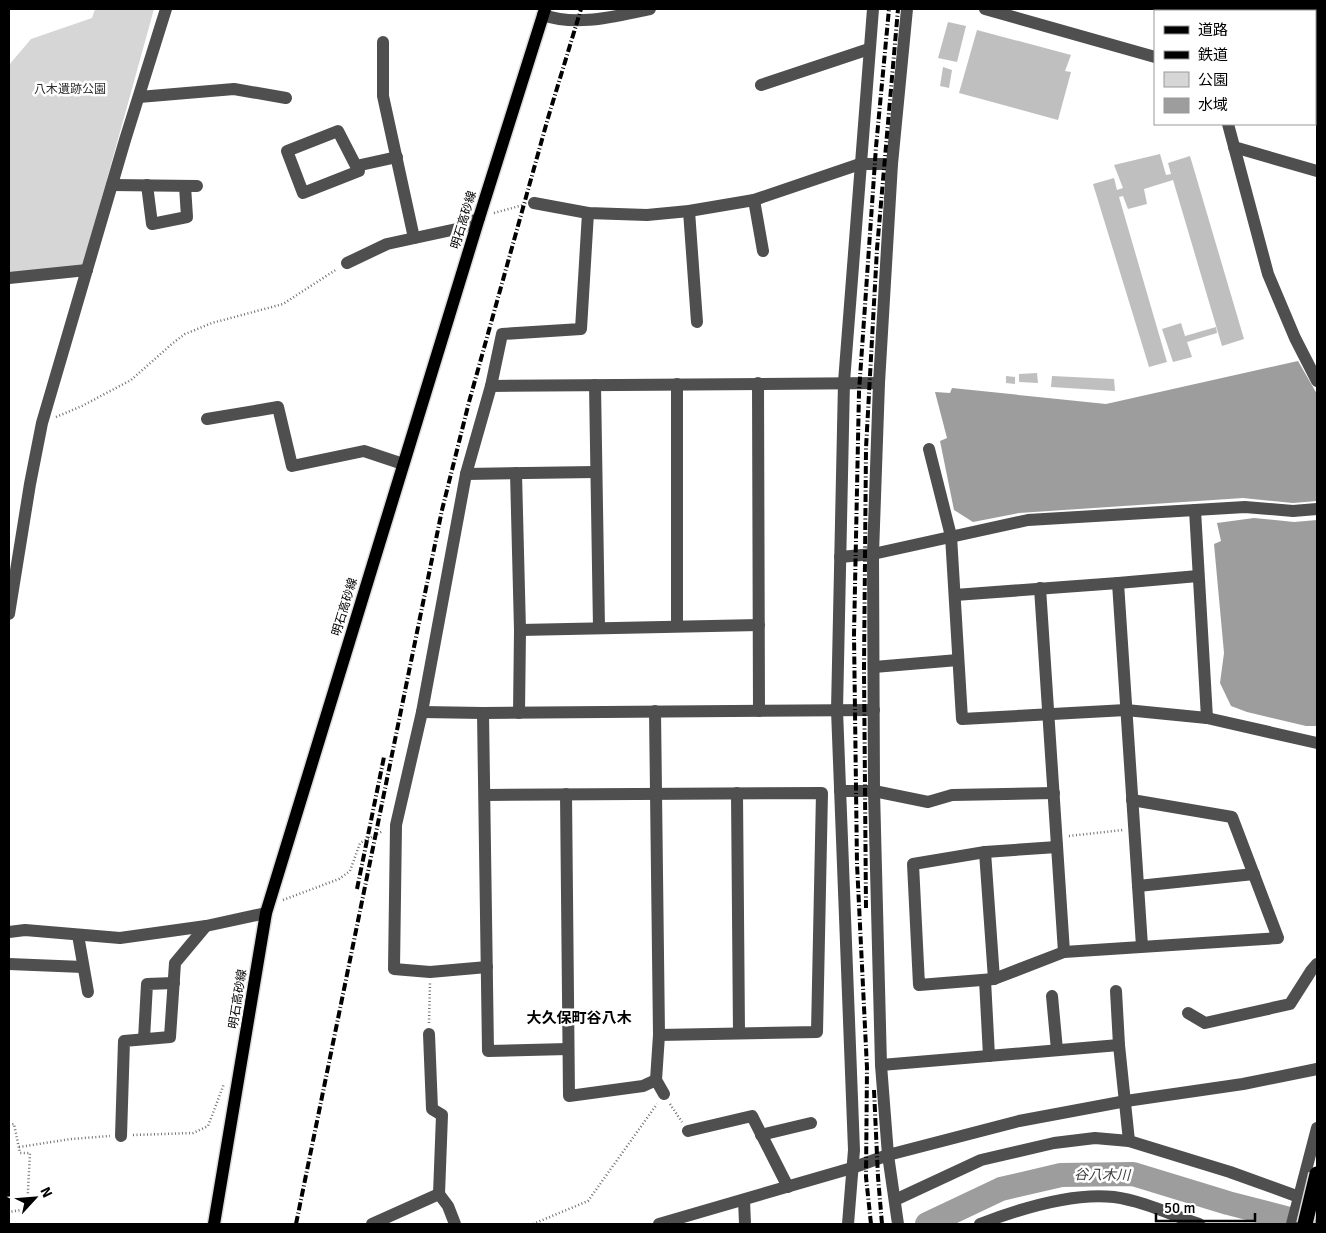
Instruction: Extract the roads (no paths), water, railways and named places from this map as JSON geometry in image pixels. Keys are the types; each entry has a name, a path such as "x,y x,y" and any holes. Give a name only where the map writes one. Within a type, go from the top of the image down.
{"highway":[{"path":"1305,1224 1317,1174"}],"main road":[{"name":"明石高砂線","path":"214,1224 266,913 478,218 544,12"}],"street":[{"path":"9,614 42,423 138,97 166,9"},
{"path":"544,12 557,20 591,21 650,9"},
{"path":"848,1224 854,1150 837,710 840,557 844,382 873,9"},
{"path":"898,1224 888,1155 882,1065 874,790 873,554 879,383 892,164 907,9"},
{"path":"985,9 1154,57"},
{"path":"383,42 383,96 398,157 414,238"},
{"path":"761,85 870,49"},
{"path":"138,97 234,89 286,98"},
{"path":"1228,125 1268,274 1295,338 1317,381"},
{"path":"338,131 356,166 359,171 303,194 287,151 338,131"},
{"path":"1234,147 1317,171"},
{"path":"356,166 398,157"},
{"path":"534,203 588,213 647,215 689,211 754,200 860,164 892,164"},
{"path":"112,185 147,185 191,186 187,217 152,224 147,185"},
{"path":"754,200 763,251"},
{"path":"689,211 697,322"},
{"path":"487,967 430,972 394,969 396,825 422,712 466,474 491,386 502,334 581,329 588,213"},
{"path":"347,263 387,244 461,228 478,218"},
{"path":"9,278 87,270"},
{"path":"758,383 759,710"},
{"path":"491,386 879,383"},
{"path":"677,384 677,626"},
{"path":"595,385 599,628"},
{"path":"207,419 278,407 292,466 364,451 403,464"},
{"path":"929,449 951,536 962,719 1126,710 1207,718 1317,743"},
{"path":"466,474 596,472"},
{"path":"516,473 520,630 518,713"},
{"path":"840,557 873,554 1028,520 1245,507 1292,512 1317,509"},
{"path":"1195,510 1207,718"},
{"path":"955,595 1198,576"},
{"path":"1118,583 1142,946"},
{"path":"1040,588 1064,952"},
{"path":"520,630 759,625"},
{"path":"874,666 958,660"},
{"path":"422,712 874,710"},
{"path":"655,711 659,1035 656,1080 664,1094"},
{"path":"483,713 486,795 488,1051 568,1049"},
{"path":"840,791 874,790 928,802 952,795 1054,793"},
{"path":"737,793 739,1033"},
{"path":"486,795 822,793 817,1032 659,1035"},
{"path":"566,794 569,1096 643,1086 656,1080"},
{"path":"1057,842 913,864 919,985 990,980 1064,952 1278,938 1232,817 1132,800"},
{"path":"985,852 990,980 989,1056"},
{"path":"1138,886 1254,874"},
{"path":"9,932 25,930 120,938 206,926 266,913"},
{"path":"121,1136 124,1041 170,1037 175,963 206,926"},
{"path":"78,935 88,992"},
{"path":"9,964 83,967"},
{"path":"1188,1013 1205,1023 1290,1004 1311,970 1317,964"},
{"path":"144,1039 147,984 174,983"},
{"path":"1116,991 1119,1045 1129,1141"},
{"path":"1052,996 1058,1050"},
{"path":"429,1034 432,1109 442,1115 439,1194 448,1206 455,1224"},
{"path":"882,1065 1119,1045"},
{"path":"659,1224 852,1168 888,1155 1020,1120 1126,1101 1243,1084 1317,1070"},
{"path":"688,1131 752,1116 788,1187"},
{"path":"762,1135 811,1124"},
{"path":"1292,1224 1317,1128"},
{"path":"895,1200 981,1160 1054,1143 1095,1138 1129,1141 1230,1172 1299,1197"},
{"path":"1303,1181 1317,1185"},
{"path":"372,1224 439,1194"},
{"path":"980,1224 1020,1209 1083,1196 1114,1197 1142,1204 1199,1224"},
{"path":"744,1200 745,1224"}],"water":[{"path":"1298,361 1317,394 1317,501 1293,503 1243,498 1019,513 973,522 954,510 940,441 947,438 935,392 950,393 952,388 1106,404"},
{"path":"1254,518 1294,522 1317,520 1317,726 1306,726 1247,712 1231,706 1220,683 1224,653 1214,544 1221,541 1217,523"}],"waterway":[{"name":"谷八木川","path":"927,1224 1001,1189 1061,1175 1133,1174 1228,1203 1309,1224"}],"railway":[{"path":"296,1224 442,510 469,402 548,118 581,9"},
{"path":"871,1224 866,1177 867,1068 857,864 854,635 859,392 876,147 889,9"},
{"path":"866,908 864,669 866,448 877,249 898,9"},
{"path":"357,889 384,757"},
{"path":"874,1090 882,1224"}],"district":[{"name":"大久保町谷八木","path":"579,1018"}],"park label":[{"name":"八木遺跡公園","path":"70,89"}]}
